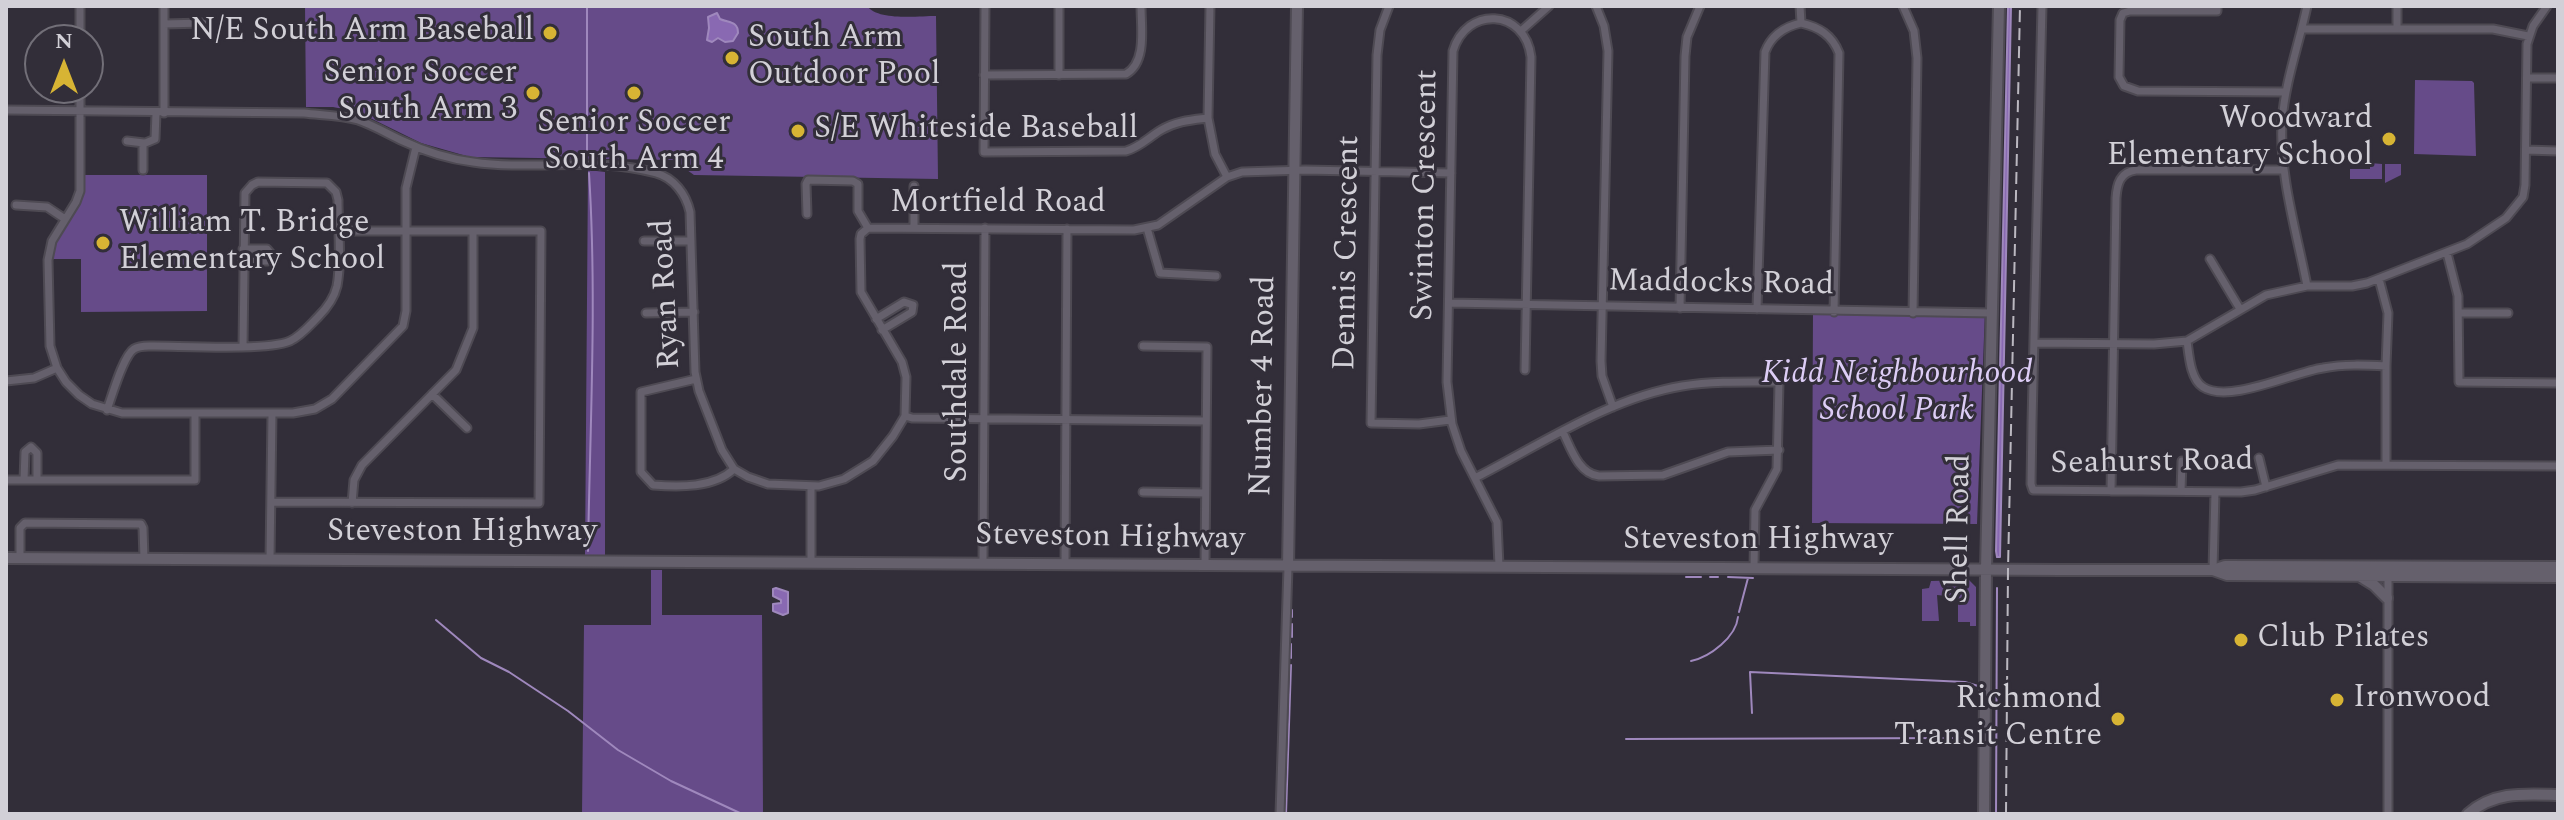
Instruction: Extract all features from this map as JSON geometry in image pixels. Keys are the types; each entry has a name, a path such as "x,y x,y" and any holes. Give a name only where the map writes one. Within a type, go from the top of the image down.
{"main road":[{"name":"Number 4 Road","path":"1288,567 1297,6"},
{"name":"Shell Road","path":"1984,814 1986,569 1999,6"},
{"name":"Steveston Highway","path":"6,558 1288,567 2213,570 2225,566 2558,577"},
{"name":"Steveston Highway","path":"2213,570 2227,575 2359,576 2388,572 2558,567"},
{"path":"2359,576 2387,598"},
{"path":"2468,814 2499,796 2558,795"}],"street":[{"path":"127,141 144,143 155,140 160,113 164,6"},
{"path":"985,6 984,152 1126,151 1178,123 1208,118"},
{"path":"1059,6 1059,75"},
{"path":"984,75 1120,75 1131,71 1140,56 1141,6"},
{"path":"1210,6 1208,118 1215,154 1227,177"},
{"name":"Dennis Crescent","path":"1389,6 1378,41 1371,423 1419,424 1450,420"},
{"path":"1525,370 1531,57 1522,30 1549,6"},
{"path":"1596,6 1604,26 1608,51 1602,376 1613,407"},
{"path":"1680,308 1685,56 1687,37 1700,6"},
{"path":"1800,6 1801,23"},
{"path":"1903,6 1914,31 1917,58 1913,313"},
{"path":"2042,6 2034,343 2187,341 2266,295 2307,286 2352,286 2379,279 2480,237 2514,209 2523,197 2528,36 2547,6"},
{"path":"2217,6 2217,11 2123,13 2120,20 2121,83 2138,91 2286,92"},
{"path":"2307,6 2286,92 2282,132 2284,170 2307,286"},
{"path":"2397,6 2397,28"},
{"name":"Swinton Crescent","path":"1499,566 1497,522 1461,451 1450,420 1447,382 1455,44 1470,25 1482,20 1503,20 1522,30"},
{"path":"164,24 204,23"},
{"path":"1757,309 1765,52 1771,39 1779,32 1801,23 1828,35 1839,57 1834,312"},
{"path":"2302,29 2493,29 2528,36"},
{"path":"2528,78 2558,78"},
{"path":"80,104 80,191 52,241 48,260 48,332 57,368 79,395 107,410 122,413 306,411 323,405 342,389 401,330 405,318 407,182 416,147"},
{"name":"Ryan Road","path":"6,110 304,113 335,116 359,121 416,147 472,162 589,164 660,175 674,183 684,196 690,212 696,379 722,450 734,469"},
{"path":"143,170 144,143"},
{"path":"2526,150 2558,151"},
{"path":"2111,491 2116,198 2121,177 2136,170 2284,170"},
{"name":"Mortfield Road","path":"905,416 906,373 864,300 860,285 860,239 868,228 1147,228 1166,220 1227,177 1251,171 1451,173"},
{"path":"807,214 808,180 853,181 858,186 858,211 868,228"},
{"path":"107,410 133,350 147,346 243,346 271,345 290,341 302,333 327,307 338,280 336,192 327,183 262,182 252,185 243,196 243,346"},
{"path":"914,186 914,228"},
{"path":"16,205 47,207 65,219"},
{"name":"Southdale Road","path":"983,563 985,228"},
{"path":"1147,228 1160,273 1216,276"},
{"path":"1065,564 1067,229"},
{"path":"271,502 539,503 541,231 338,231"},
{"path":"352,503 354,480 362,465 456,370 473,328 473,231"},
{"path":"644,241 691,241"},
{"path":"243,249 267,249 272,255 268,261 243,261"},
{"path":"2447,253 2457,283 2459,382 2558,383"},
{"path":"2210,259 2240,309"},
{"path":"1147,275 1157,268"},
{"path":"2379,279 2388,313 2386,465"},
{"path":"876,319 904,302 913,305 912,312 882,330"},
{"name":"Maddocks Road","path":"1449,303 1992,313"},
{"path":"646,313 694,312"},
{"path":"2459,313 2508,313"},
{"path":"2187,341 2195,379 2209,390 2249,389 2326,367 2386,366"},
{"path":"125,343 133,350"},
{"name":"Seahurst Road","path":"2034,343 2032,489 2241,492 2328,467 2558,466"},
{"path":"1143,346 1207,347 1205,566"},
{"path":"6,381 34,378 57,368"},
{"path":"696,379 639,390 640,468 650,483 693,485 723,477 734,469 768,484 811,486 833,483 860,472 873,461 905,416 1206,421"},
{"path":"1475,478 1613,407 1681,386 1720,382 1779,382 1779,450 1774,477 1755,510 1754,567"},
{"path":"432,394 467,428"},
{"path":"6,480 195,480 195,413"},
{"path":"270,559 272,413"},
{"path":"1563,432 1582,468 1589,474 1599,476 1663,475 1728,452 1779,450"},
{"path":"24,480 24,455 31,447 37,453 37,480"},
{"path":"2259,458 2266,487"},
{"path":"2181,491 2182,461"},
{"path":"811,486 811,562"},
{"path":"1143,492 1205,493"},
{"path":"2213,570 2215,492"},
{"path":"20,558 21,525 53,523 141,524 144,559"},
{"name":"Number 4 Road","path":"1280,814 1288,567"},
{"path":"2388,572 2388,814"}],"green space":[{"path":"305,6 867,6 872,11 889,16 936,16 938,179 694,175 673,160 470,157 421,143 358,112 333,107 306,107"},
{"path":"2415,80 2474,83 2476,156 2414,154"},
{"path":"2370,163 2382,164 2382,179 2350,179 2350,169 2370,169"},
{"path":"2385,164 2401,164 2401,175 2385,183"},
{"path":"588,170 605,172 605,556 585,556"},
{"path":"84,175 207,175 207,311 81,312 81,259 52,259 59,237 79,198"},
{"name":"Kidd Neighbourhood School Park","path":"1813,310 1985,310 1977,524 1812,523"},
{"path":"651,570 662,570 662,615 762,615 763,814 582,814 584,625 651,625"},
{"path":"1969,580 1976,587 1976,626 1970,626 1970,622 1958,622 1958,597 1937,595 1939,621 1922,621 1922,589 1929,588 1931,581"}],"shaded area":[{"path":"2008,6 2011,6 2000,557 1997,557 1996,551"},
{"path":"717,13 720,19 736,26 738,33 733,41 725,42 718,38 712,42 707,40 708,17"},
{"path":"773,589 788,592 788,613 783,615 773,611 773,604 781,603 773,596"}],"waterway":[{"path":"587,6 587,154"},
{"path":"588,551 593,315 589,173"},
{"path":"1686,577 1701,577"},
{"path":"1710,577 1718,577"},
{"path":"1728,577 1753,578"},
{"path":"1739,612 1748,578"},
{"path":"1996,814 1997,588"},
{"path":"1292,610 1292,617"},
{"path":"1691,661 1721,645 1732,632 1738,617"},
{"path":"436,620 481,658 509,672 568,711 618,750 671,781 742,814"},
{"path":"1292,624 1292,637"},
{"path":"1291,644 1291,658"},
{"path":"1286,814 1291,665"},
{"path":"1752,713 1750,672 1965,682 1978,686"},
{"path":"1626,739 1967,738"}],"railway":[{"path":"2006,814 2020,6"}],"place":[{"name":"N/E South Arm Baseball","path":"550,33"},
{"name":"South Arm Outdoor Pool","path":"732,58"},
{"name":"Senior Soccer South Arm 3","path":"533,93"},
{"name":"Senior Soccer South Arm 4","path":"634,93"},
{"name":"S/E Whiteside Baseball","path":"798,131"},
{"name":"Woodward Elementary School","path":"2389,139"},
{"name":"William T. Bridge Elementary School","path":"103,243"},
{"name":"Club Pilates","path":"2241,640"},
{"name":"Ironwood","path":"2337,700"},
{"name":"Richmond Transit Centre","path":"2118,719"}]}
